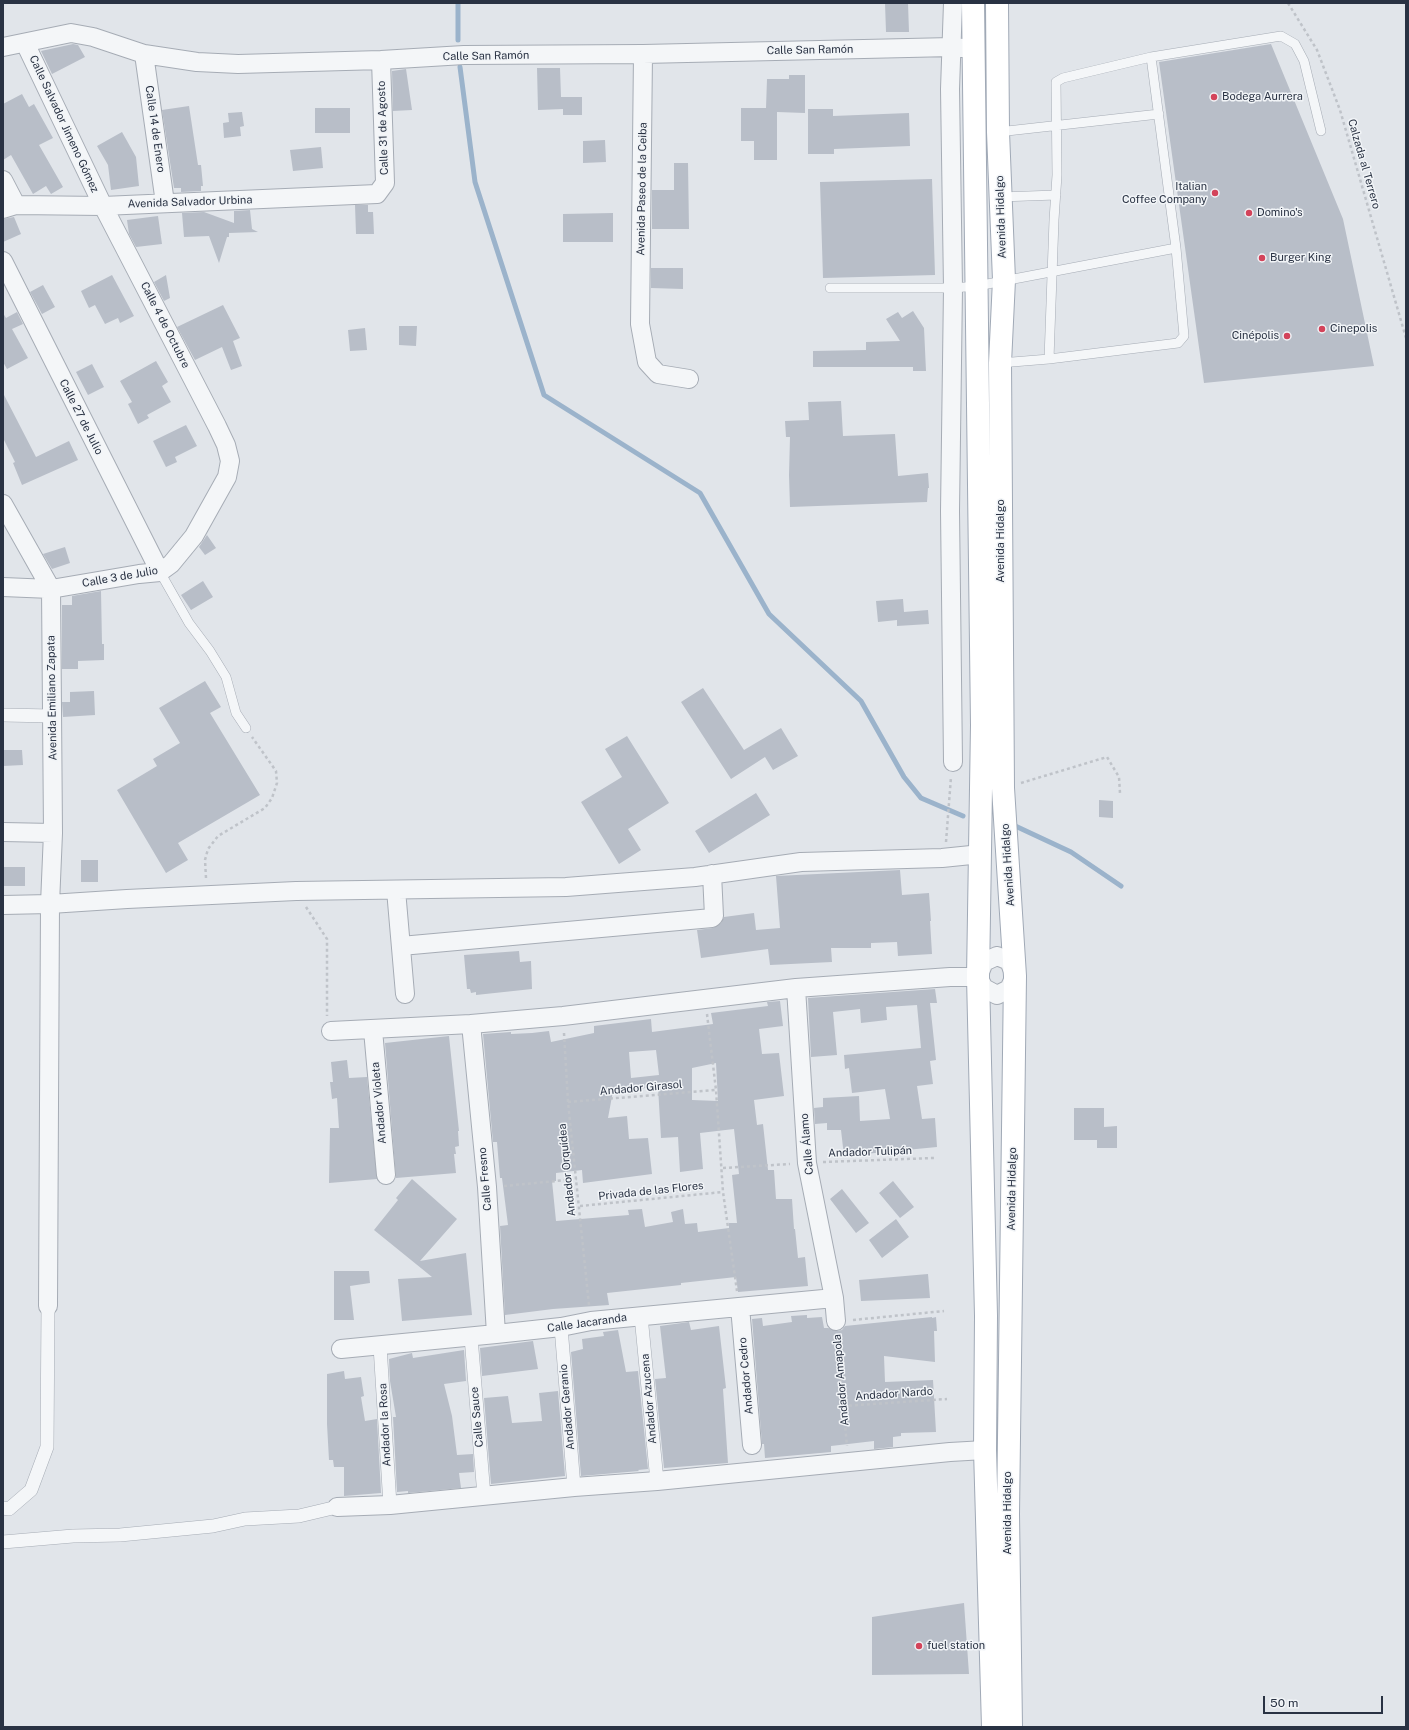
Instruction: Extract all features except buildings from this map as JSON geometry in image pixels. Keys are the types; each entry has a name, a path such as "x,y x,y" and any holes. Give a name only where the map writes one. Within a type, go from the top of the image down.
{"main road":[{"name":"Avenida Hidalgo","path":"973,3 982,725 978,977 986,1316 985,1450 993,1727"},
{"name":"Avenida Hidalgo","path":"997,3 998,132 1004,280 1000,363 1003,788 1015,976 1008,1514 1011,1727"}],"street":[{"path":"952,3 950,89 953,288 950,511 953,762"},
{"name":"Calle San Ramón","path":"3,47 71,33 94,37 144,54 197,62 238,64 381,60 464,55 643,54 952,47 974,49"},
{"name":"Calle Salvador Jimeno Gómez","path":"25,42 103,206"},
{"name":"Calle 14 de Enero","path":"144,54 165,203"},
{"name":"Avenida Paseo de la Ceiba","path":"643,54 640,324 647,362 658,374 689,379"},
{"name":"Calle 31 de Agosto","path":"377,194 385,183 381,60"},
{"path":"3,180 10,207"},
{"name":"Avenida Salvador Urbina","path":"10,207 103,206 377,194"},
{"name":"Calle 4 de Octubre","path":"103,206 226,445"},
{"name":"Calle 27 de Julio","path":"3,262 160,572"},
{"name":"Calle 3 de Julio","path":"3,587 51,589 139,574 160,572 171,564 194,536 227,477 230,461 226,445"},
{"name":"Avenida Emiliano Zapata","path":"3,504 51,589 53,833 50,904 48,1306"},
{"path":"3,715 52,716"},
{"path":"3,832 53,833"},
{"path":"3,905 50,904 296,891 566,887 712,874 801,862 942,858 981,854"},
{"path":"401,946 712,918 714,916 712,874"},
{"path":"396,890 405,994"},
{"path":"997,956 1009,961 1015,976 1009,989 997,995 984,988 978,977 984,962 997,956"},
{"path":"331,1031 471,1024 563,1016 796,988 950,977 978,977"},
{"name":"Calle Álamo","path":"796,988 808,1163 834,1298"},
{"name":"Calle Fresno","path":"471,1024 487,1187 496,1334"},
{"name":"Andador Violeta","path":"373,1030 386,1175"},
{"name":"Calle Jacaranda","path":"341,1349 561,1327 591,1321 834,1298"},
{"name":"Andador Amapola","path":"834,1298 836,1321"},
{"path":"3,1508 9,1509 31,1490 47,1447 48,1306"},
{"name":"Andador Cedro","path":"740,1307 752,1445"},
{"name":"Andador Azucena","path":"641,1316 657,1481"},
{"name":"Andador Geranio","path":"561,1327 574,1487"},
{"name":"Calle Sauce","path":"471,1337 484,1496"},
{"name":"Andador la Rosa","path":"380,1346 390,1505"},
{"path":"3,1542 73,1536 120,1535 213,1526 245,1519 299,1516 337,1507 390,1505 574,1487 657,1481 950,1452 985,1450"}],"lane":[{"path":"1049,359 1052,270 1058,174 1056,82 1063,78 1150,57 1280,36 1295,44 1304,62 1321,131"},
{"path":"1000,363 1049,359 1178,343 1184,336 1176,248 1159,114 1150,57"},
{"path":"998,132 1159,114"},
{"path":"1000,197 1056,195"},
{"path":"830,288 953,288 977,286 1052,270 1176,248"},
{"path":"160,572 189,623 210,651 226,677 236,713 246,728"}],"path":[{"name":"Calzada al Terrero","path":"1288,3 1317,50 1340,110 1406,338"},
{"path":"211,896 205,871 205,860 208,849 218,836 265,808 272,798 276,783 276,770 246,728"},
{"path":"1003,788 1107,757 1119,777 1120,793"},
{"path":"949,821 951,784"},
{"path":"296,891 327,939 327,1025 331,1031"},
{"path":"705,999 716,1090 723,1168 723,1192 740,1307"},
{"name":"Andador Orquídea","path":"563,1016 568,1102 591,1321"},
{"name":"Andador Girasol","path":"568,1102 716,1090"},
{"name":"Andador Tulipán","path":"723,1168 934,1158"},
{"path":"487,1187 577,1179"},
{"name":"Privada de las Flores","path":"580,1206 723,1192"},
{"path":"836,1321 944,1311"},
{"name":"Andador Amapola","path":"836,1321 849,1462"},
{"name":"Andador Nardo","path":"843,1406 947,1399"}],"waterway":[{"path":"458,3 458,40"},
{"path":"460,67 475,182 544,395 700,493 769,614 861,701 904,777 921,798 963,816"},
{"path":"1011,824 1071,852 1121,886"}],"place":[{"name":"Bodega Aurrera","path":"1214,97"},
{"name":"Italian Coffee Company","path":"1215,193"},
{"name":"Domino's","path":"1249,213"},
{"name":"Burger King","path":"1262,258"},
{"name":"Cinepolis","path":"1322,329"},
{"name":"Cinépolis","path":"1287,336"},
{"name":"fuel station","path":"919,1646"}]}
